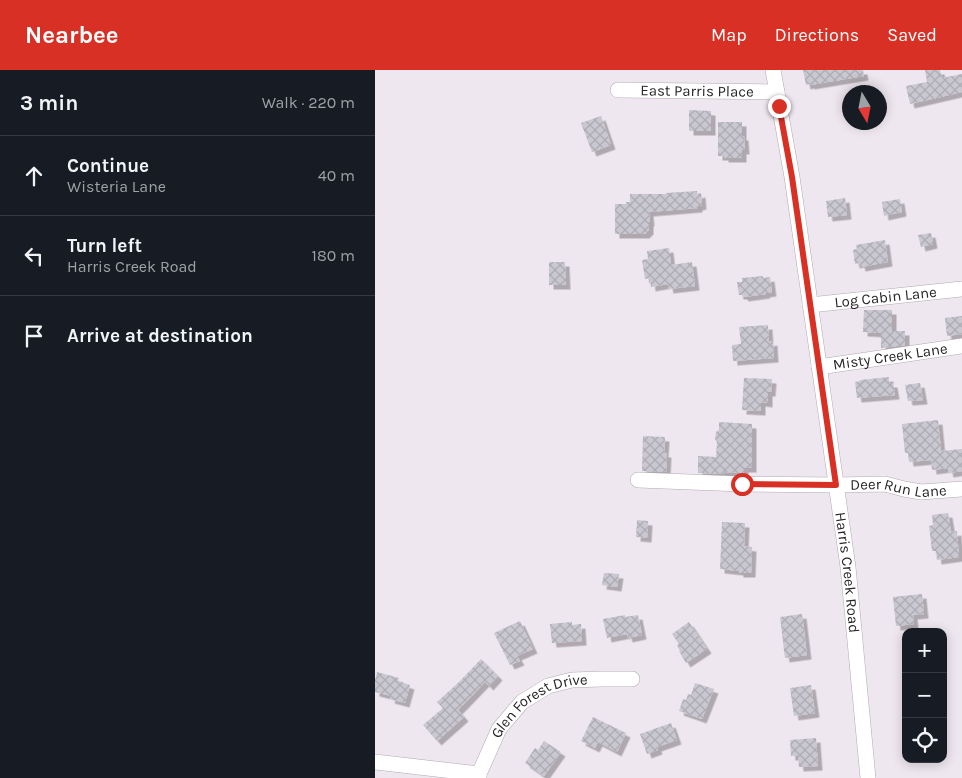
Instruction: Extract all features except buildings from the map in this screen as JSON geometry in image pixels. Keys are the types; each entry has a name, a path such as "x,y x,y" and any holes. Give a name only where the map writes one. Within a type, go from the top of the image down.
{"street":[{"name":"Harris Creek Road","path":"773,70 792,177 848,567 867,778"},
{"name":"East Parris Place","path":"618,90 777,92"},
{"name":"Log Cabin Lane","path":"810,305 962,289"},
{"name":"Misty Creek Lane","path":"819,367 962,346"},
{"name":"Deer Run Lane","path":"638,480 742,484 885,484 921,492 962,489"},
{"name":"Glen Forest Drive","path":"479,776 499,728 522,702 548,686 572,680 602,678 633,679"},
{"path":"375,762 479,776"}],"route":[{"path":"742,484 836,485 792,177 779,106"}]}
